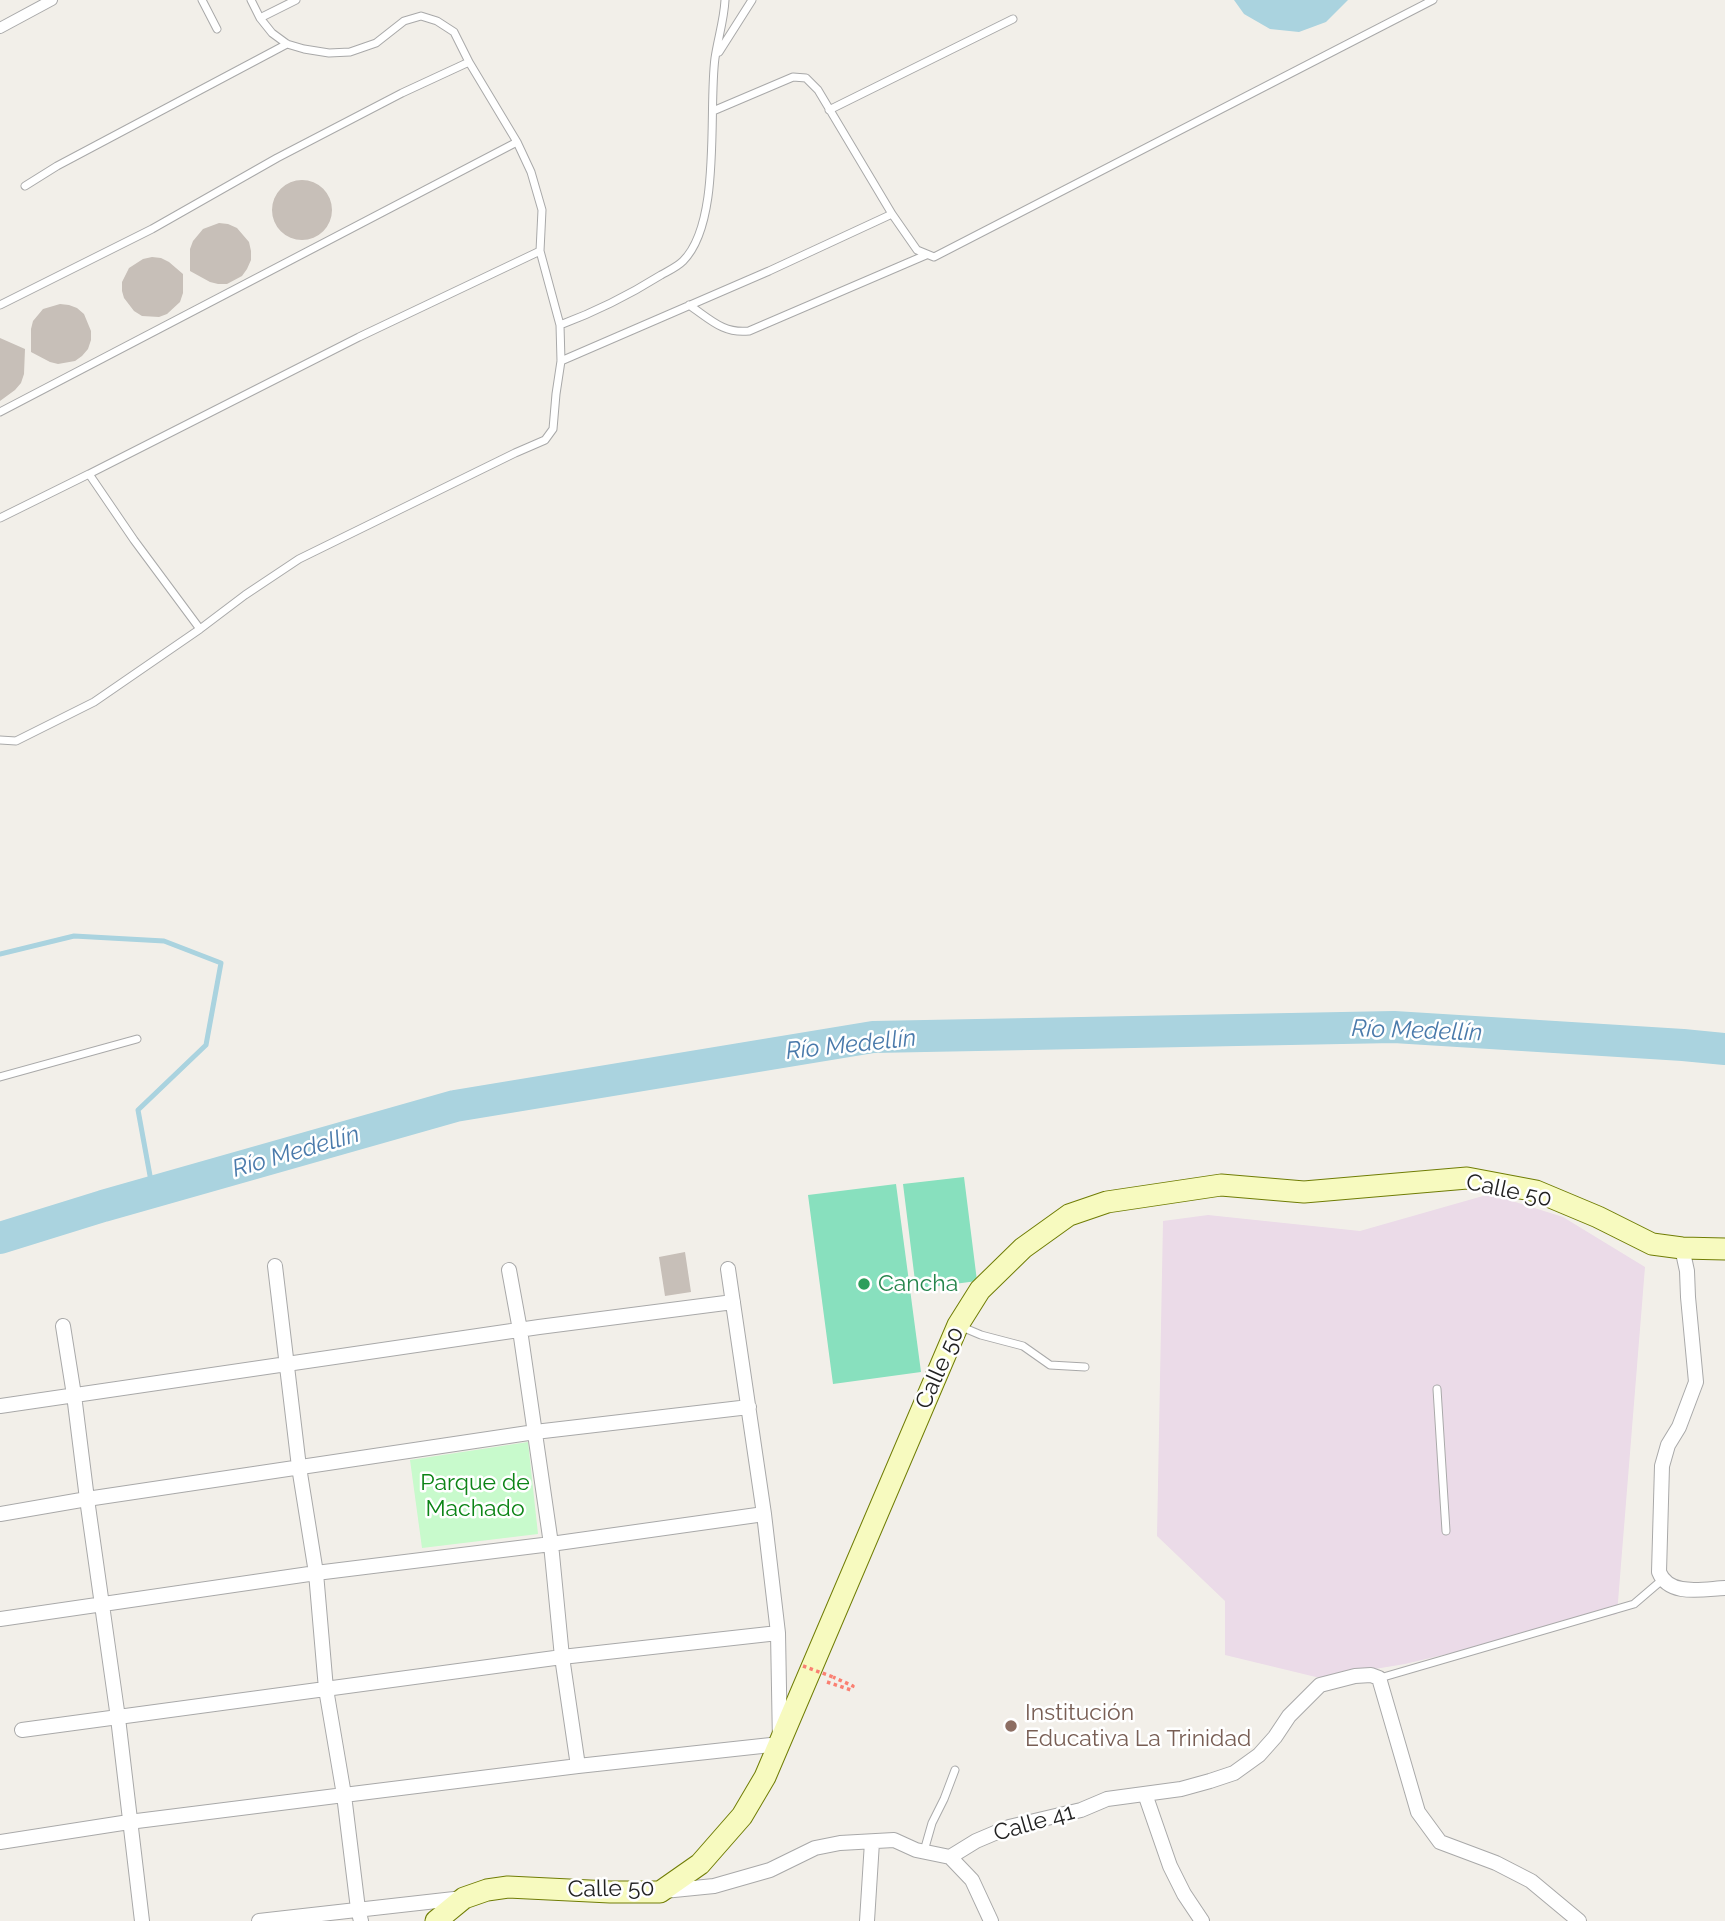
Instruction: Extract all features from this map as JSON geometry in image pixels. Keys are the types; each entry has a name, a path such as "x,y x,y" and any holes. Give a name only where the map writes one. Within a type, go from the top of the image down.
{"main road":[{"name":"Calle 50","path":"436,1921 464,1898 487,1890 508,1887 660,1892 700,1864 742,1816 765,1777 806,1671 958,1325 980,1290 1023,1248 1069,1215 1107,1202 1221,1185 1304,1192 1467,1178 1536,1191 1598,1217 1652,1244 1725,1249"}],"street":[{"path":"0,28 52,0"},
{"path":"1682,1248 1687,1272 1696,1382 1679,1427 1668,1445 1662,1466 1659,1572 1662,1580 1670,1587 1725,1588"},
{"path":"275,1266 285,1365 316,1573 326,1689 360,1915"},
{"path":"0,1842 129,1822 578,1766 780,1744 778,1633 729,1269"},
{"path":"509,1270 551,1544 562,1657 578,1766"},
{"path":"0,1406 520,1330 733,1302"},
{"path":"63,1326 103,1604 142,1921"},
{"path":"0,1514 535,1432 749,1407"},
{"path":"0,1619 316,1573 764,1514"},
{"path":"22,1730 562,1657 778,1633"},
{"name":"Calle 41","path":"950,1857 976,1841 1009,1827 1081,1810 1107,1799 1181,1789 1241,1769 1259,1755 1289,1716 1320,1685 1354,1675 1379,1678"},
{"path":"1379,1678 1418,1812 1440,1842 1496,1863 1531,1881 1579,1921"},
{"path":"1145,1794 1170,1866 1202,1921"},
{"path":"660,1892 714,1886 770,1870 815,1848 840,1843 894,1840 950,1857 972,1880 991,1921"},
{"path":"867,1921 872,1842"},
{"path":"259,1921 360,1915 464,1898"}],"lane":[{"path":"202,0 217,29"},
{"path":"0,740 16,741 94,702 299,559 545,440 553,429 561,361 560,325 540,251 542,209 531,172 517,142 454,32 437,20 421,16 404,21 376,43 350,52 329,53 287,44 272,33 251,0"},
{"path":"260,18 296,0"},
{"path":"560,325 588,314 658,278 682,262 694,247 703,224 712,156 715,58 725,14 725,0"},
{"path":"715,58 752,0"},
{"path":"713,111 793,77 806,78 818,90 892,214 917,250 934,257 1433,0"},
{"path":"829,110 1013,19"},
{"path":"24,186 287,44"},
{"path":"0,305 152,229 277,158 402,93 469,62"},
{"path":"0,412 517,142"},
{"path":"561,361 769,271 892,214"},
{"path":"0,518 359,337 540,251"},
{"path":"689,305 727,330 749,331 926,255"},
{"path":"89,474 200,629"},
{"path":"0,1077 137,1039"},
{"path":"958,1325 981,1335 1023,1346 1050,1365 1085,1367"},
{"path":"1437,1389 1446,1531"},
{"path":"1379,1678 1634,1604 1662,1580"},
{"path":"924,1851 932,1823 955,1770"}],"path":[{"path":"806,1671 832,1677 853,1686 851,1690 806,1671"}],"shaded area":[{"path":"1490,1194 1563,1217 1645,1267 1617,1614 1405,1664 1320,1678 1225,1655 1225,1601 1157,1536 1163,1221 1208,1215 1360,1231"}],"green space":[{"path":"964,1177 977,1281 916,1289 903,1184"},
{"name":"Cancha","path":"896,1184 921,1372 833,1384 808,1195"},
{"name":"Parque de Machado","path":"528,1442 538,1534 422,1548 410,1460"}],"water":[{"path":"1234,0 1348,0 1326,22 1299,32 1270,29 1244,14"}],"building":[{"path":"296,180 308,180 327,193 332,210 330,222 319,235 308,240 296,240 277,227 272,216 272,204 285,185"},
{"path":"219,223 237,228 249,242 251,251 251,260 242,276 227,284 210,282 190,271 190,249 193,241 203,229"},
{"path":"152,257 169,262 183,274 180,302 167,314 159,317 142,316 134,311 122,291 122,282 129,268"},
{"path":"60,304 77,308 84,314 91,331 91,340 82,356 75,361 58,364 31,352 31,329 33,321 43,309"},
{"path":"0,338 25,349 21,383 0,401"},
{"path":"685,1252 691,1292 665,1296 659,1257"}],"waterway":[{"path":"0,954 74,936 164,941 221,963 206,1045 138,1110 153,1192"},
{"name":"Río Medellín","path":"0,1238 455,1106 873,1037 1394,1027 1725,1049"}],"place":[{"name":"Cancha","path":"864,1284"},
{"name":"Institución Educativa La Trinidad","path":"1011,1726"}]}
